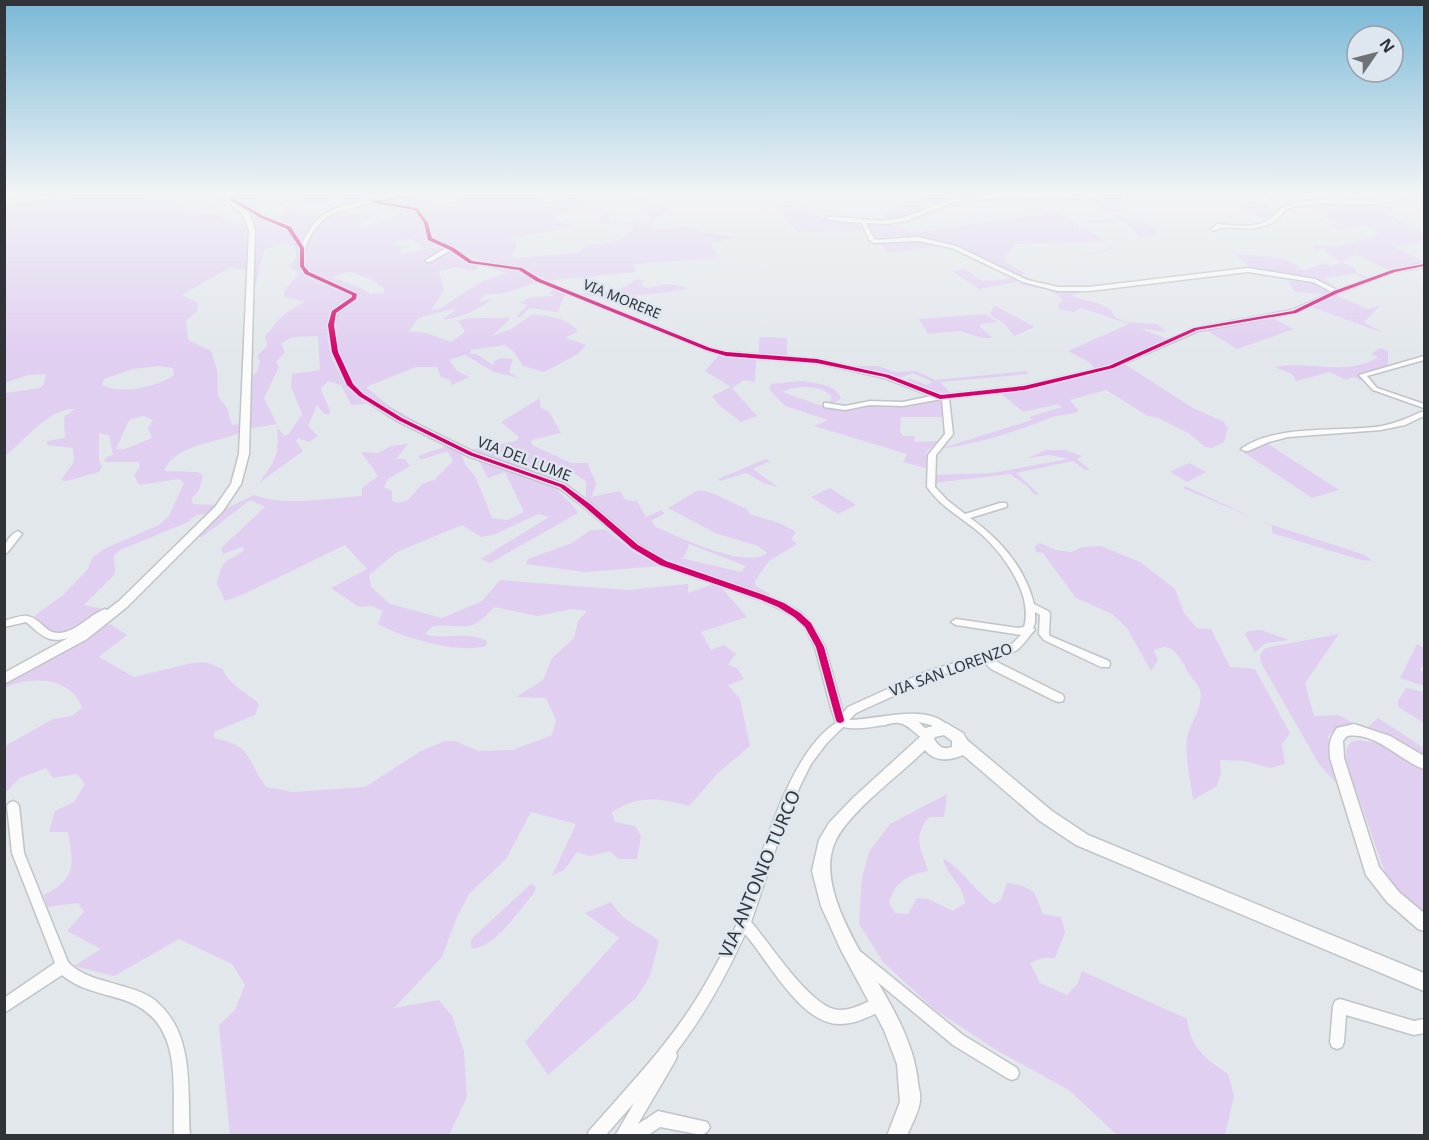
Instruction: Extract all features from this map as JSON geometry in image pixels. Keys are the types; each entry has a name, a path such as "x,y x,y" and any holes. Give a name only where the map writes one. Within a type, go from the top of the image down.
{"main road":[{"path":"4,679 82,636 123,604 219,509 240,473 244,454 251,246"},
{"path":"897,1136 906,1117 910,1099 910,1073 898,1041 854,955 823,886 820,870 826,841 841,822 934,730 946,729 958,737 951,750 915,758 902,764"},
{"path":"1425,763 1394,742 1376,734 1348,732 1340,735 1336,741 1337,758 1372,870 1393,897 1425,923"},
{"path":"927,738 930,748 951,750 982,764 1059,825 1092,845 1425,982"}],"street":[{"name":"VIA MORERE","path":"447,246 477,264 525,271 538,280 708,349 726,354 817,361 893,378 942,396"},
{"path":"951,246 1025,281 1049,288 1084,290 1251,270 1316,281 1337,292"},
{"name":"VIA DEL LUME","path":"302,248 302,266 307,273 355,294 354,298 334,312 331,325 338,363 354,390 400,419 471,454 562,486 615,533 650,557 781,606 802,619 809,626 822,653 832,700 842,722"},
{"path":"428,261 451,248"},
{"path":"827,405 845,408 870,403 903,404 942,396 1027,387 1103,369 1195,329 1284,315 1394,271 1425,265"},
{"path":"1425,358 1362,375 1375,389 1425,406"},
{"path":"942,396 949,435 932,455 929,482 937,495 965,517 1003,553 1031,606 1030,630 1018,631 956,622"},
{"path":"1245,449 1263,441 1285,436 1382,429 1405,424 1425,414"},
{"path":"965,517 1003,505"},
{"path":"4,551 18,534"},
{"path":"4,624 30,620 44,632 57,636 75,630 114,606 123,604"},
{"path":"1031,606 1045,613 1044,634 1047,638 1105,664"},
{"name":"VIA SAN LORENZO","path":"842,722 852,710 878,697 929,675 1013,648 1030,630"},
{"path":"985,658 995,666 1059,698"},
{"path":"842,722 927,718 946,729"},
{"path":"897,719 913,723 927,738"},
{"name":"VIA ANTONIO TURCO","path":"594,1136 670,1048 706,996 742,922 771,838 789,799 822,740 842,722"},
{"path":"13,806 18,853 63,966 75,978 138,998 154,1008 170,1030 179,1064 182,1136"},
{"path":"742,922 763,943 805,998 820,1012 839,1017 851,1016 879,1004"},
{"path":"854,955 866,962 958,1040 1012,1073"},
{"path":"4,1006 63,966"},
{"path":"1337,1042 1340,1006 1414,1028 1425,1026"},
{"path":"622,1136 671,1054 670,1048"},
{"path":"633,1136 658,1119 702,1127"}],"shaded area":[{"path":"5,246 246,246 246,270 229,268 182,295 198,303 197,311 186,321 188,340 211,351 217,370 218,396 227,408 232,425 239,424 239,433 186,450 169,462 164,471 197,472 203,475 199,490 191,499 193,504 216,505 207,514 196,515 188,522 120,550 114,555 115,574 84,605 104,609 73,630 58,633 49,631 34,616 63,595 87,570 93,557 104,549 159,525 169,516 184,483 179,479 139,485 134,475 140,467 139,462 104,462 106,457 113,455 109,435 99,433 99,461 102,467 99,472 66,481 61,480 74,462 73,448 47,445 47,441 65,438 64,417 75,409 56,413 47,419 5,456 5,393 40,388 44,384 46,374 28,375 5,383","holes":["159,366 173,368 174,375 149,386 119,389 102,385 104,379 133,369","143,416 153,420 148,428 152,438 125,449 116,449 129,420"]},
{"path":"254,246 273,246 264,250 252,301"},
{"path":"293,246 296,246 298,251 298,265 308,278 352,294 350,299 329,315 328,341 341,375 366,404 351,405 341,385 328,381 321,388 330,414 324,414 317,405 308,426 318,436 309,442 298,438 296,441 303,451 259,483 269,469 277,451 277,426 284,436 289,434 302,414 291,387 292,374 320,370 318,336 293,337 281,343 285,352 276,362 279,367 264,398 277,424 248,429 248,381 257,372 260,361 257,356 267,346 265,336 283,315 305,301 284,297 284,291 298,275 295,270 288,267 296,258"},
{"path":"306,246 411,247 399,250 403,254 440,246 468,263 479,266 476,267 478,269 470,271 457,267 439,271 444,290 431,310 441,308 481,282 506,273 488,267 518,271 538,282 505,293 484,295 479,302 493,299 462,316 443,319 456,310 452,309 418,318 409,331 426,333 451,342 465,332 458,321 470,318 508,317 510,319 492,336 511,329 533,314 558,318 568,323 578,331 565,338 586,345 578,354 544,372 523,366 514,352 505,345 471,350 470,354 476,354 493,365 494,361 501,358 513,359 509,372 519,378 494,372 465,355 449,360 457,371 469,377 452,385 450,380 441,377 437,367 416,367 366,387 388,405 443,437 392,414 377,404 351,379 342,363 337,345 335,320 339,310 357,295 307,270","holes":["349,272 369,278 384,288 384,293 370,294 359,287 331,277"]},
{"path":"454,246 516,246 511,254 514,258 580,253 585,246 713,246 719,258 635,264 636,272 545,281 527,270 492,264 472,257 465,250"},
{"path":"882,246 934,246 933,247 890,253"},
{"path":"952,246 1014,246 1004,258 1006,263 1025,273 1022,275 1040,283 1069,288 1040,284 1027,280"},
{"path":"1312,246 1398,246 1394,247 1424,261 1424,264 1390,271 1356,254 1342,262 1355,268 1357,273 1371,278 1367,280 1355,274 1324,278 1331,284 1324,285 1333,292 1301,308 1277,314 1294,309 1325,294 1295,292 1288,281 1301,280 1251,269 1235,254 1283,258 1302,268 1296,269 1306,270 1323,263 1331,266 1341,262 1325,252 1327,248 1316,250"},
{"path":"965,269 982,281 1017,278 1023,281 979,289 952,271"},
{"path":"637,279 643,280 641,285 646,288 669,284 688,288 633,296 580,294 619,290"},
{"path":"1025,282 1053,289 1079,291 1081,293 1070,296 1098,303 1111,310 1115,317 1126,322 1157,324 1166,332 1139,328 1165,338 1180,335 1096,370 1089,362 1068,351 1129,324 1081,308 1074,312 1060,310 1058,305 1063,301 1058,295 1048,290 1017,284"},
{"path":"555,288 572,295 564,296 558,312 529,308 521,317 516,317 527,305 520,303 531,297 554,296 549,293"},
{"path":"1335,295 1368,309 1381,305 1364,322 1383,333 1312,307"},
{"path":"994,305 1035,327 1014,336 1004,323 990,315"},
{"path":"986,314 997,322 980,324 980,327 993,338 983,338 960,331 928,334 919,319"},
{"path":"1274,319 1294,329 1237,349 1203,328 1241,325 1240,323"},
{"path":"759,337 787,338 787,356 759,355"},
{"path":"1380,348 1388,351 1388,366 1360,373 1364,382 1354,377 1346,380 1330,372 1296,381 1292,374 1274,367 1287,365 1354,366 1378,357 1371,354"},
{"path":"720,354 759,358 756,362 755,382 744,380 732,388 757,416 741,422 719,405 712,396 731,387 705,371"},
{"path":"1123,363 1193,408 1224,422 1228,428 1224,442 1212,448 1205,447 1190,434 1158,418 1148,416 1106,390 1070,400 1079,411 1075,413 1051,417 981,441 939,449 1032,420 1029,417 1062,407 1058,404 1023,412 998,391 1048,385"},
{"path":"846,366 878,366 895,372 916,371 935,380 1027,371 1028,374 940,382 951,393 933,393 906,381 909,378 927,385 932,382 913,373 900,378"},
{"path":"801,381 830,387 841,398 834,403 830,402 832,397 828,393 808,387 782,392 819,405 844,409 869,404 909,405 942,400 944,417 901,417 900,432 903,436 915,436 914,442 938,441 926,452 926,468 903,462 907,454 814,426 828,420 785,406 769,389 771,384"},
{"path":"540,398 540,407 549,412 561,433 531,440 532,445 571,463 588,463 596,481 591,497 620,491 625,500 637,501 646,517 661,510 665,513 651,521 656,527 680,538 744,558 767,553 758,546 715,533 668,508 702,490 746,508 750,514 782,524 796,532 791,539 797,544 769,561 755,581 756,586 770,594 767,598 686,570 648,553 586,501 586,481 565,468 559,480 488,459 469,450 516,441 519,437 501,422","holes":["689,544 746,566 741,572 681,558 685,556"]},
{"path":"1265,442 1339,490 1312,498 1243,452"},
{"path":"408,444 396,459 405,459 410,466 388,479 384,487 392,491 392,501 398,503 408,500 422,484 434,480 453,461 448,452 424,459 418,456 450,445 460,450 465,464 476,478 492,518 507,520 524,512 505,472 488,478 479,461 555,485 578,513 490,563 481,559 549,517 538,514 493,535 481,537 462,525 397,552 369,575 371,587 390,604 442,618 482,601 500,580 627,590 688,584 688,593 714,584 721,587 747,617 701,632 711,650 724,645 736,654 728,665 737,668 744,679 728,685 740,699 750,746 718,773 689,806 668,801 649,800 631,803 612,812 615,822 635,826 641,836 637,859 618,859 610,851 590,856 577,852 564,870 552,876 576,824 531,812 506,859 469,894 457,917 442,957 394,1008 439,1000 452,1016 464,1051 467,1097 449,1135 230,1135 219,1025 235,1010 245,985 232,964 179,939 114,976 74,966 101,949 67,931 84,912 78,903 47,907 44,895 62,883 70,870 71,854 68,832 49,832 55,811 74,802 85,784 77,774 53,778 46,768 20,778 5,793 5,746 53,719 72,716 82,708 70,690 60,685 38,680 26,681 5,688 5,682 110,624 127,635 99,657 134,677 192,663 205,662 223,669 228,679 259,704 255,715 214,732 214,738 227,741 242,749 266,787 293,792 365,787 421,751 445,741 455,741 479,751 513,750 552,735 556,720 546,698 516,697 543,680 552,658 574,638 578,621 587,611 571,609 538,616 494,607 479,622 472,625 433,626 425,634 472,636 487,641 486,646 461,648 416,639 378,624 383,611 372,606 359,607 331,588 367,569 345,545 225,601 217,583 222,568 226,562 244,550 242,547 223,554 221,548 265,507 250,500 202,537 196,537 221,511 254,495 266,499 293,501 362,496 362,488 378,476 361,452 378,453 391,446"},
{"path":"1046,450 1065,450 1082,456 1077,459 1090,470 1085,470 1073,461 1016,473 1039,494 1035,495 1010,474 934,483 934,475 991,473 1069,459 1049,455 1028,458"},
{"path":"766,459 770,461 753,469 778,487 763,483 747,473 720,481 718,479"},
{"path":"1189,463 1206,472 1187,482 1170,472"},
{"path":"1185,486 1257,520 1183,488"},
{"path":"830,488 856,505 838,514 811,497"},
{"path":"1261,521 1365,555 1372,561 1361,560 1272,533 1272,526"},
{"path":"605,529 634,552 661,566 585,572 526,564 528,559 572,543 591,530"},
{"path":"1040,543 1056,550 1071,552 1082,547 1101,546 1140,562 1175,589 1184,613 1197,628 1211,629 1230,667 1255,669 1290,733 1282,744 1285,764 1271,768 1245,761 1220,760 1221,773 1217,786 1193,800 1187,747 1188,734 1200,704 1198,687 1180,658 1167,647 1154,651 1158,660 1151,671 1127,628 1112,614 1076,598 1043,553 1036,552 1035,546"},
{"path":"1261,630 1289,640 1266,643 1255,652 1245,634 1248,631"},
{"path":"1339,634 1305,683 1314,716 1339,715 1358,726 1337,728 1328,736 1337,784 1319,764 1261,663 1260,655 1265,648"},
{"path":"1417,644 1424,648 1424,665 1420,670 1424,672 1424,686 1400,678"},
{"path":"1406,688 1424,692 1424,723 1398,707 1398,701"},
{"path":"1378,718 1424,748 1424,757 1395,737 1368,727"},
{"path":"1358,740 1386,744 1424,771 1424,914 1412,905 1387,878 1346,762 1346,750 1351,742"},
{"path":"947,794 944,817 929,817 919,837 928,871 908,877 894,890 889,903 895,913 908,914 917,898 928,899 953,911 965,903 961,890 943,859 954,866 994,904 1001,900 1007,883 1021,885 1034,892 1043,914 1061,917 1065,932 1055,958 1043,958 1030,963 1040,983 1067,995 1078,983 1082,971 1187,1019 1192,1038 1200,1052 1228,1074 1234,1096 1225,1135 1117,1135 1069,1090 998,1051 934,1009 883,962 859,924 862,878 869,852 890,824"},
{"path":"531,884 536,887 534,893 506,928 488,943 471,948 471,939"},
{"path":"611,902 621,915 659,941 650,976 636,998 548,1075 525,1042 619,938 585,913"}],"cycle path":[{"path":"301,246 302,266 307,273 355,294 354,298 334,312 331,325 335,352 350,385 361,395 400,419 471,454 562,486 635,546 663,563 762,597 797,615 808,625 820,647 840,720"},
{"path":"446,246 471,262 520,269 538,280 708,349 726,354 817,361 887,376 940,397 1024,388 1111,367 1196,329 1294,312 1336,292 1394,271 1424,265"}]}
